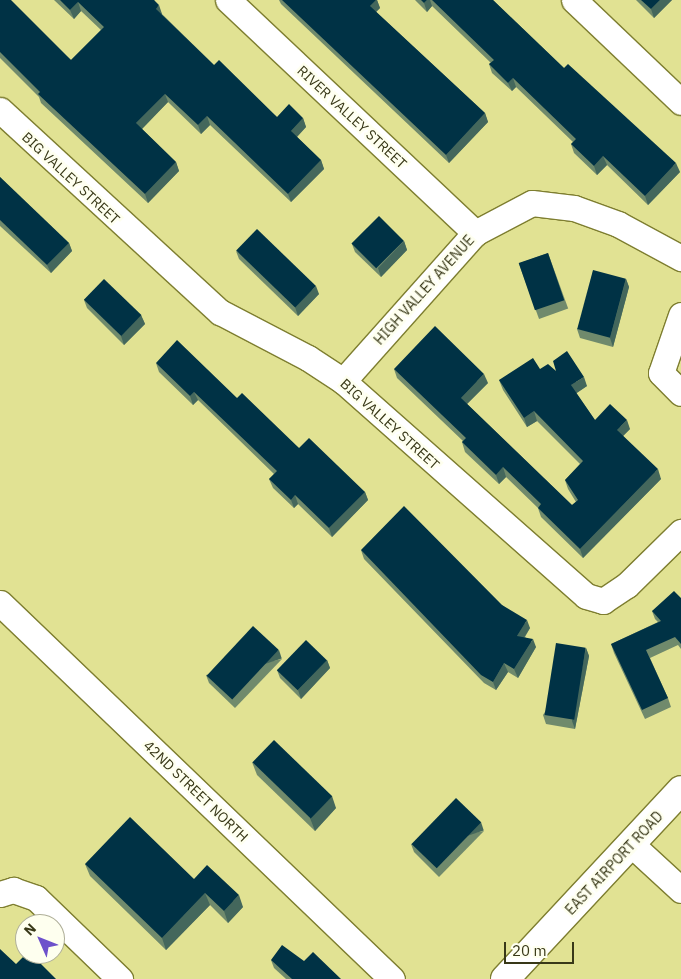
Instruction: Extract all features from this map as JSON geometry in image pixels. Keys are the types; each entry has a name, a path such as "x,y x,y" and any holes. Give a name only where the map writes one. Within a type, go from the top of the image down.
{"street":[{"name":"RIVER VALLEY STREET","path":"228,0 476,233"},
{"path":"574,0 681,102"},
{"name":"BIG VALLEY STREET","path":"0,110 220,312 343,381 586,596 603,600 627,585 681,532"},
{"name":"HIGH VALLEY AVENUE","path":"343,381 476,233 532,203 574,208 618,224 681,258"},
{"path":"681,315 661,373 681,393"},
{"name":"42ND STREET NORTH","path":"0,603 392,979"},
{"name":"EAST AIRPORT ROAD","path":"505,979 681,790"},
{"path":"631,844 681,890"},
{"path":"0,894 13,890 36,898 120,979"}],"building":[{"path":"0,0 11,0 71,60 104,27 78,2 70,10 60,0 154,0 159,5 156,9 214,65 219,60 277,117 289,104 303,118 291,131 321,160 288,194 207,116 198,125 165,94 136,123 176,162 145,194 38,94 40,92 0,52"},
{"path":"282,0 376,0 370,6 485,113 446,155"},
{"path":"432,0 493,0 564,68 568,64 676,163 645,196 603,156 594,166 571,144 576,139 513,78 508,83 489,64 494,60"},
{"path":"641,0 660,0 651,9"},
{"path":"0,177 69,243 47,265 0,220"},
{"path":"379,216 404,241 376,268 351,244"},
{"path":"257,229 316,286 295,308 236,251"},
{"path":"548,253 564,300 535,310 519,263"},
{"path":"593,270 626,279 610,338 577,329"},
{"path":"104,279 141,315 121,336 84,300"},
{"path":"435,326 484,374 461,398 572,505 578,500 565,480 583,461 534,411 524,418 499,380 533,358 540,369 548,364 556,371 553,361 567,351 584,377 571,385 595,420 610,404 627,420 617,430 658,469 580,549 538,508 541,504 503,467 496,475 462,442 466,438 394,369"},
{"path":"177,340 237,398 242,393 299,448 309,438 365,492 329,528 295,495 291,500 269,479 277,471 194,392 190,396 156,363"},
{"path":"404,506 502,605 527,620 517,636 533,639 514,669 504,663 493,682 481,675 361,550"},
{"path":"674,591 681,598 681,644 675,637 646,650 668,698 642,710 611,644 661,621 652,611"},
{"path":"253,626 279,650 232,700 207,676"},
{"path":"306,640 327,660 298,690 277,670"},
{"path":"556,643 586,648 574,720 545,715"},
{"path":"274,740 332,796 311,819 252,762"},
{"path":"456,798 481,822 437,868 412,844"},
{"path":"130,817 194,879 207,865 239,895 224,911 205,893 162,938 85,864"},
{"path":"282,945 304,961 313,952 341,979 292,979 271,960"},
{"path":"0,949 15,964 41,964 56,979 0,979"}]}
